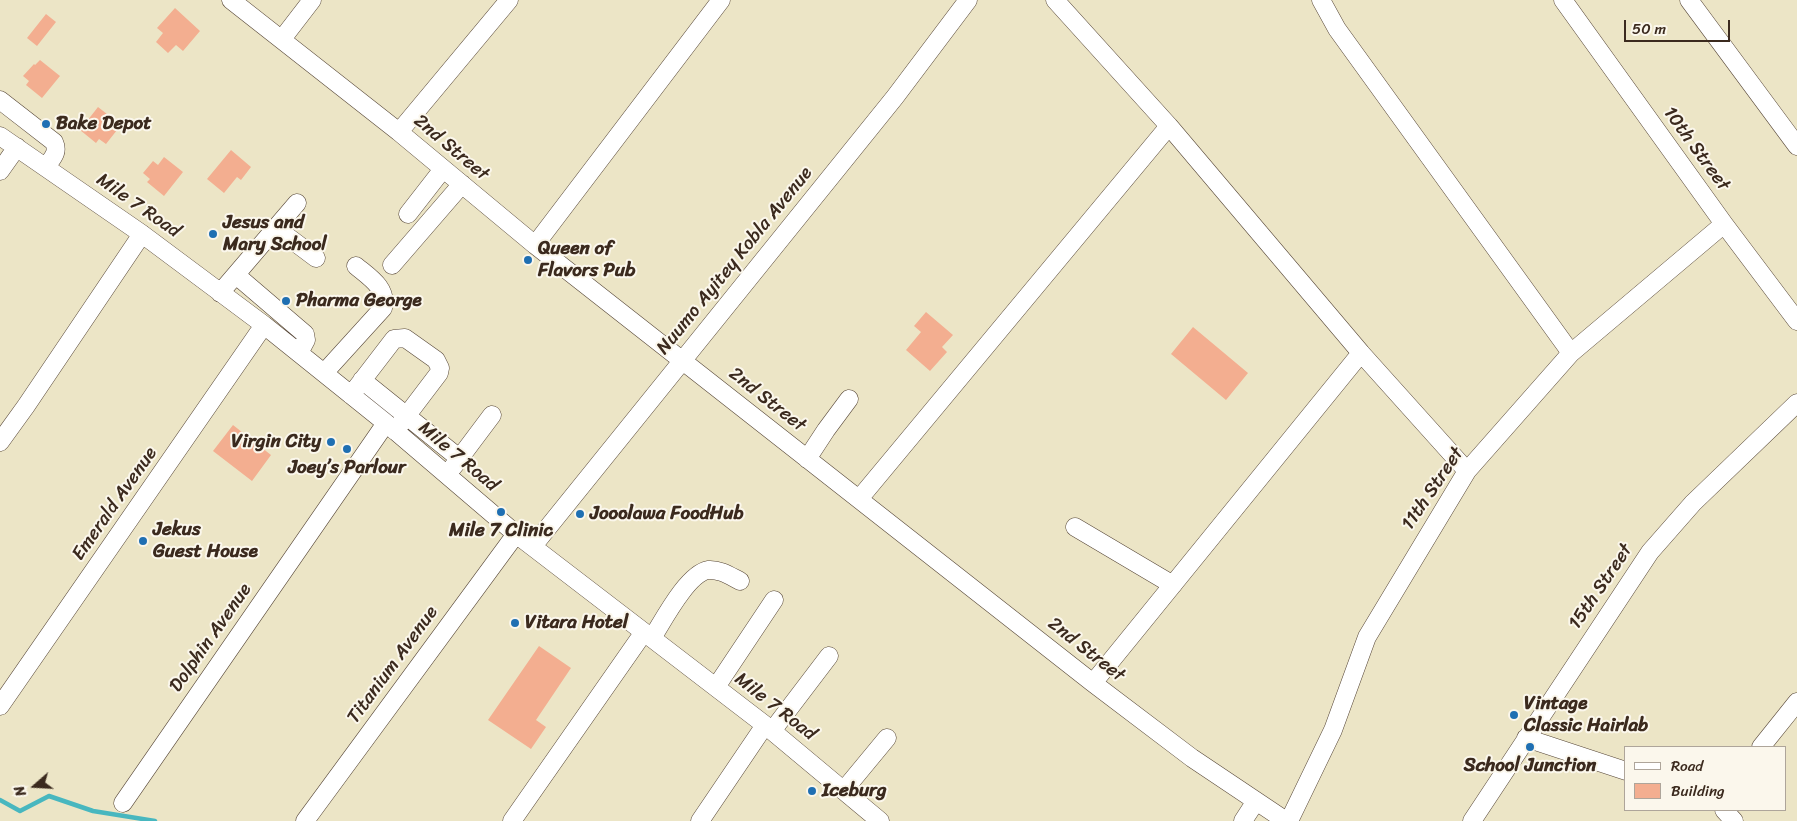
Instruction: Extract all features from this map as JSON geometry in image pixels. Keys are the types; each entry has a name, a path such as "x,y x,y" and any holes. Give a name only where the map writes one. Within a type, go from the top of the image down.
{"street":[{"path":"282,39 312,0"},
{"path":"399,132 509,0"},
{"path":"535,245 721,0"},
{"name":"Nuumo Ayitey Kobla Avenue","path":"533,546 895,97 968,0"},
{"path":"1055,0 1169,126 1361,353 1467,471"},
{"path":"1320,0 1337,28 1572,353"},
{"name":"10th Street","path":"1563,0 1724,224 1797,320"},
{"path":"1690,0 1797,146"},
{"name":"2nd Street","path":"237,2 399,132 535,245 1093,683 1192,758 1288,821"},
{"path":"0,100 54,142 56,152 46,167"},
{"path":"859,499 1169,126"},
{"name":"Mile 7 Road","path":"0,136 142,234 299,353 391,427 516,534 716,687 880,821"},
{"path":"0,171 17,147"},
{"path":"408,214 444,169"},
{"path":"392,265 462,184"},
{"path":"220,293 298,203"},
{"name":"11th Street","path":"1288,821 1333,730 1367,637 1467,471 1572,353 1724,224"},
{"path":"276,228 316,258"},
{"path":"0,442 142,234"},
{"path":"324,373 383,308 385,302 380,286 356,266"},
{"path":"236,275 305,334 307,338 299,353"},
{"name":"Emerald Avenue","path":"0,706 264,326"},
{"name":"Dolphin Avenue","path":"123,803 391,427 406,416 439,373 440,368 436,360 406,338 398,338 394,339 362,380"},
{"path":"1093,683 1361,353"},
{"path":"351,395 362,380 459,458"},
{"path":"808,459 826,430 849,400"},
{"name":"15th Street","path":"1472,821 1650,552 1692,503 1794,413"},
{"path":"447,475 492,415"},
{"path":"416,448 428,433"},
{"path":"1075,527 1173,585"},
{"name":"Titanium Avenue","path":"305,821 516,534"},
{"path":"512,821 686,586 700,573 708,570 719,571 740,582"},
{"path":"716,687 774,600"},
{"path":"700,821 768,728 829,656"},
{"path":"1762,746 1797,702"},
{"path":"844,790 887,738"},
{"path":"1526,738 1624,771"},
{"path":"1243,821 1256,801"},
{"path":"1725,811 1734,821"}],"building":[{"path":"175,8 200,31 183,51 176,45 168,53 156,42 163,33 157,28"},
{"path":"46,14 56,22 37,46 27,38"},
{"path":"40,60 60,76 42,98 26,85 29,81 23,76"},
{"path":"98,107 121,125 106,144 99,139 96,143 80,130"},
{"path":"231,150 251,167 241,180 237,177 224,193 207,179"},
{"path":"164,157 183,172 164,196 147,182 150,179 143,173 153,161 158,165"},
{"path":"926,312 953,335 942,347 947,352 930,371 906,350 921,332 914,326"},
{"path":"1193,327 1248,373 1226,400 1171,354"},
{"path":"233,425 271,455 252,481 213,451"},
{"path":"539,646 571,668 536,720 546,727 531,749 488,720"}],"waterway":[{"path":"0,800 20,811 49,796 93,811 155,821"}],"place":[{"name":"Bake Depot","path":"46,124"},
{"name":"Jesus and Mary School","path":"213,234"},
{"name":"Queen of Flavors Pub","path":"528,260"},
{"name":"Pharma George","path":"286,301"},
{"name":"Virgin City","path":"331,442"},
{"name":"Joey’s Parlour","path":"347,449"},
{"name":"Mile 7 Clinic","path":"501,512"},
{"name":"Jooolawa FoodHub","path":"580,514"},
{"name":"Jekus Guest House","path":"143,541"},
{"name":"Vitara Hotel","path":"515,623"},
{"name":"Vintage Classic Hairlab","path":"1514,715"},
{"name":"School Junction","path":"1530,747"},
{"name":"Iceburg","path":"812,791"}]}
